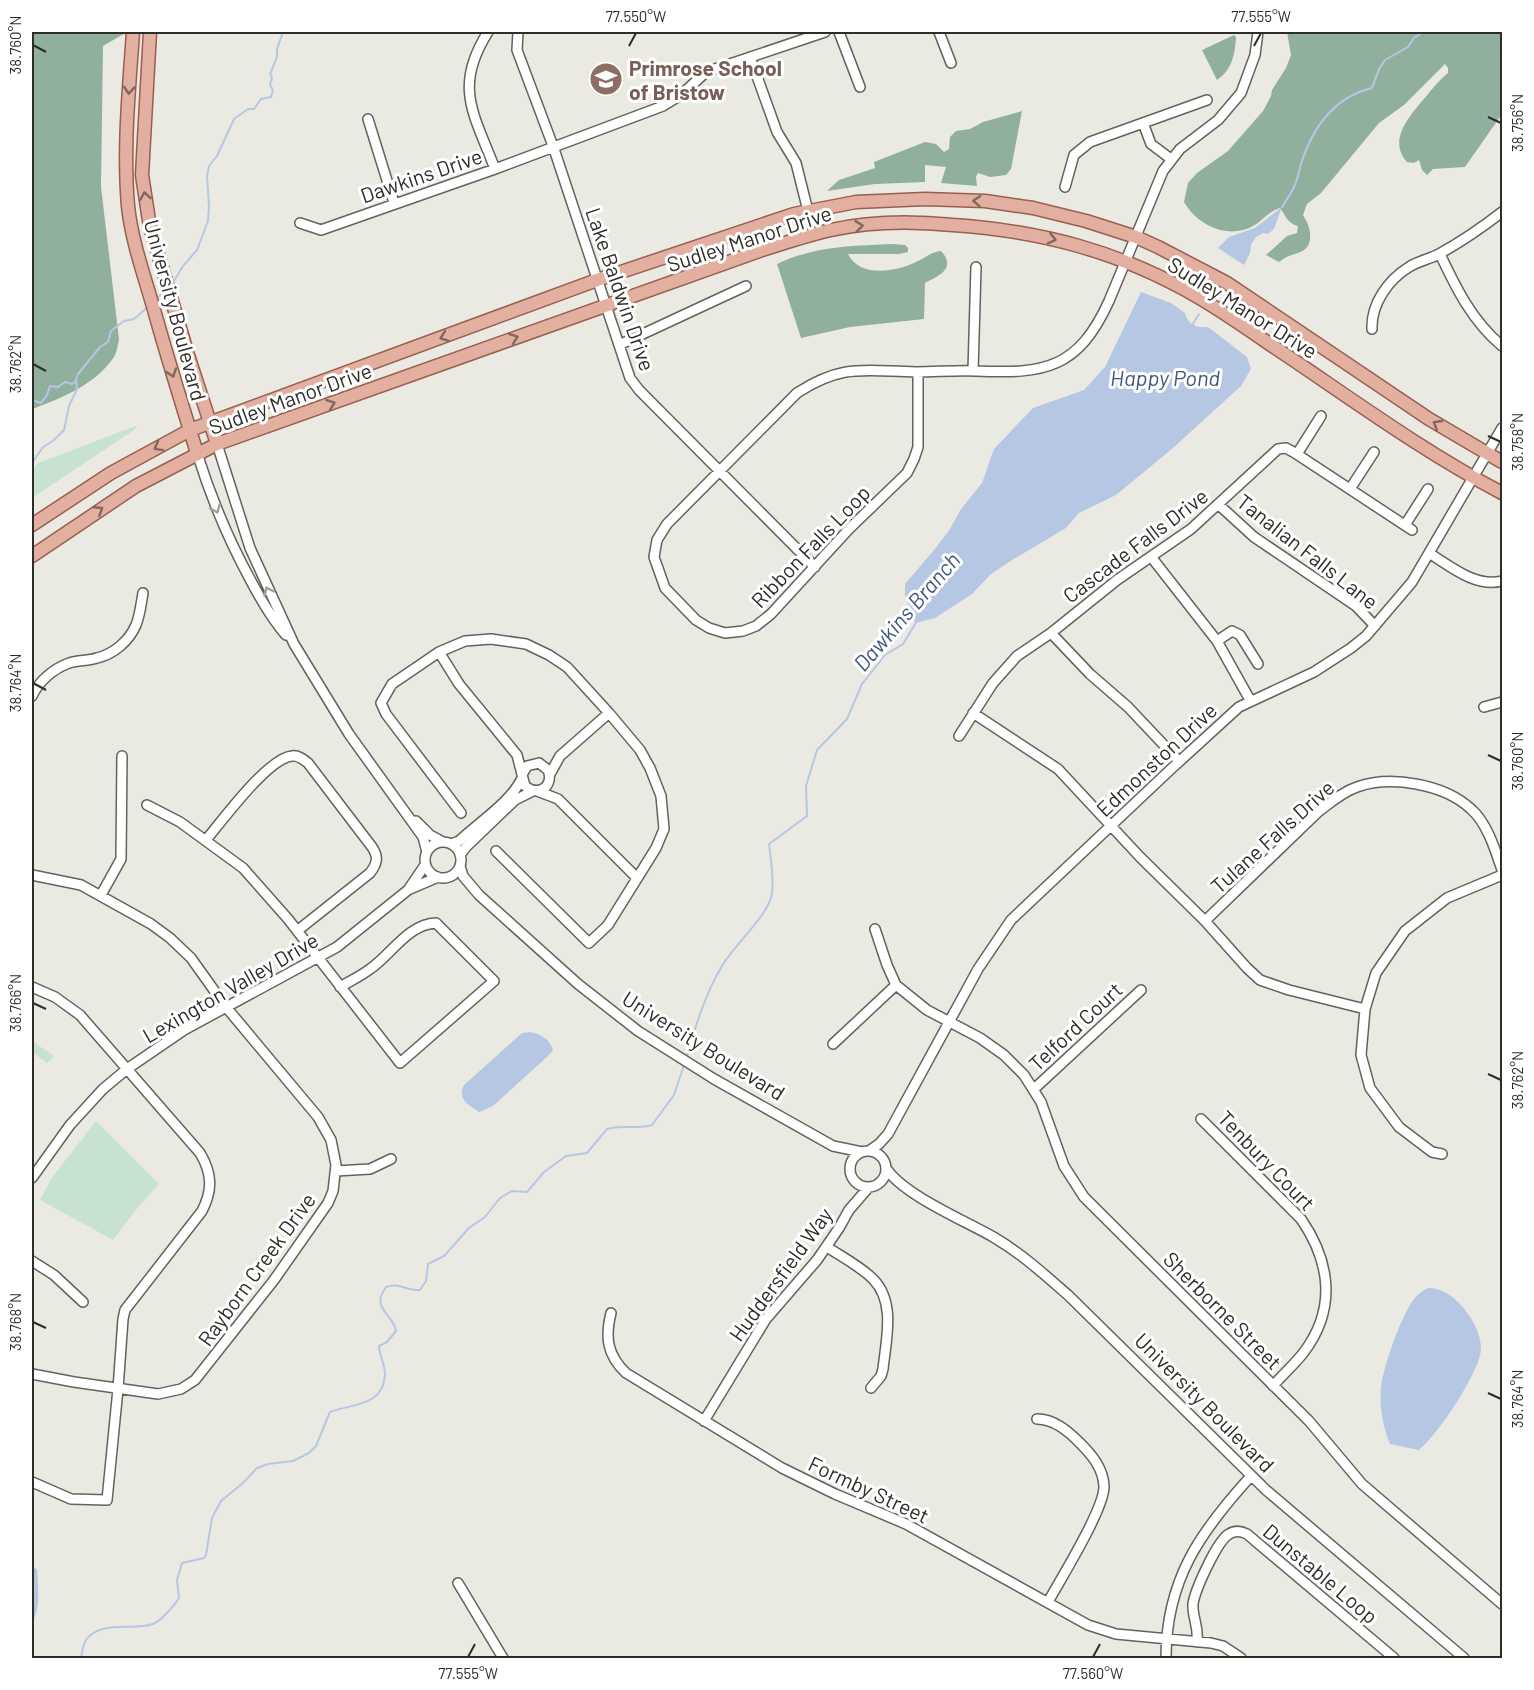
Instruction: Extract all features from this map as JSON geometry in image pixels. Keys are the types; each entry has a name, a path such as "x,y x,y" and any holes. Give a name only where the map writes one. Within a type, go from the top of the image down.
{"main road":[{"name":"University Boulevard","path":"133,32 125,164 133,238 197,453"},
{"name":"University Boulevard","path":"150,32 142,175 150,228 162,273 217,444"},
{"name":"Sudley Manor Drive","path":"32,525 111,473 190,430 597,280 794,214 856,202 925,199 985,201 1043,211 1086,221 1136,237 1227,283 1420,413 1503,462"},
{"name":"Sudley Manor Drive","path":"32,556 136,486 217,444 802,237 831,230 882,223 926,222 1006,230 1071,243 1126,261 1198,297 1385,423 1473,478 1503,493"}],"street":[{"path":"488,32 473,60 468,80 471,106 495,169"},
{"name":"Lake Baldwin Drive","path":"519,32 517,50 553,146 630,378 639,390 815,567"},
{"name":"Dawkins Drive","path":"300,223 321,230 495,169 663,106 681,95 706,72 825,32"},
{"path":"840,32 860,87"},
{"path":"939,32 951,63"},
{"name":"Ribbon Falls Loop","path":"918,372 918,447 915,459 907,473 849,529 771,614 756,626 743,631 725,633 709,628 681,605 665,588 654,557 657,540 667,524 797,393 816,380 853,370 1016,373 1050,366 1071,354 1086,341 1099,322 1163,171 1187,144 1218,120 1238,98 1251,70 1258,32"},
{"path":"750,57 777,132 796,163 808,211"},
{"path":"1065,188 1074,155 1090,142 1207,100"},
{"path":"368,119 394,203"},
{"path":"1143,123 1151,144 1172,159"},
{"path":"1372,329 1371,315 1395,278 1410,266 1440,254 1503,212"},
{"path":"1440,254 1455,286 1474,317 1503,345"},
{"path":"973,371 976,267"},
{"path":"619,345 746,286"},
{"path":"1321,416 1297,454 1409,528 1428,489"},
{"name":"Edmonston Drive","path":"865,1152 879,1144 888,1134 978,969 1011,920 1239,707 1314,672 1352,648 1375,626 1401,597 1430,553 1503,428"},
{"name":"University Boulevard","path":"217,444 246,538 294,644 348,734 402,806 424,840 427,852"},
{"name":"Cascade Falls Drive","path":"959,736 993,683 1017,656 1051,633 1088,601 1191,529 1278,449 1286,448 1297,454"},
{"path":"1350,489 1374,452"},
{"name":"University Boulevard","path":"197,453 209,493 236,553 274,620 294,644"},
{"name":"Tanalian Falls Lane","path":"1219,505 1254,537 1356,606 1375,626"},
{"path":"1430,553 1474,579 1487,583 1503,581"},
{"path":"1152,558 1217,641 1250,700"},
{"path":"32,696 43,679 62,666 98,658 123,643 135,626 143,593"},
{"path":"1217,641 1232,631 1240,635 1258,664"},
{"path":"1051,633 1090,674 1128,707 1179,761"},
{"path":"461,813 386,714 381,703 392,684 439,652 465,641 491,639 526,644 567,667 640,750 661,796 664,829 656,848 608,925 589,943 496,850"},
{"path":"439,652 459,684 517,755 525,786 558,799"},
{"path":"1484,707 1503,702"},
{"path":"560,756 527,766 514,792 459,841 435,844 427,852 425,865 430,873 442,878 454,875 460,866 460,855 466,847 515,800 546,787 560,756 609,713"},
{"path":"973,713 1058,769 1205,921 1246,968 1260,980 1289,990 1365,1008"},
{"path":"517,755 545,766 558,799 637,878"},
{"path":"101,895 120,860 122,756"},
{"path":"206,840 253,784 279,761 296,756 308,763 376,853 376,866 297,931"},
{"name":"Tulane Falls Drive","path":"1205,921 1318,812 1338,796 1356,787 1380,782 1405,782 1430,788 1454,797 1471,809 1482,821 1503,870"},
{"path":"147,805 180,822 243,868 318,957 340,987 400,1063 494,981 436,923 418,927 371,969 340,987"},
{"name":"University Boulevard","path":"402,806 427,832 447,843"},
{"path":"447,843 460,855"},
{"name":"Lexington Valley Drive","path":"32,1178 70,1125 103,1089 127,1069 184,1030 337,947 408,890 425,865"},
{"name":"University Boulevard","path":"460,866 466,880 479,895 578,984 654,1042 714,1079 833,1146 865,1152"},
{"name":"Rayborn Creek Drive","path":"32,875 81,885 101,895 170,938 191,958 226,1007 326,1128 334,1152 336,1171 333,1191 322,1214 274,1280 195,1380 181,1389 162,1394 32,1374"},
{"path":"1442,1154 1432,1152 1400,1127 1370,1088 1361,1055 1365,1008 1376,973 1405,931 1447,898 1503,875"},
{"name":"University Boulevard","path":"442,878 460,883 479,895"},
{"name":"Lexington Valley Drive","path":"408,890 442,878"},
{"path":"833,1044 896,986 875,929"},
{"name":"Sherborne Street","path":"896,986 918,1004 980,1038 1004,1055 1024,1075 1034,1089 1048,1119 1064,1166 1084,1197 1309,1421 1362,1484 1503,1604"},
{"path":"32,987 55,997 80,1015 200,1153 206,1162 211,1183 207,1202 202,1211 125,1310 107,1500 71,1499 32,1482"},
{"name":"Telford Court","path":"1034,1089 1141,990"},
{"name":"Tenbury Court","path":"1201,1119 1301,1219 1312,1235 1323,1262 1325,1304 1317,1330 1304,1352 1273,1386"},
{"name":"Edmonston Drive","path":"885,1165 888,1134"},
{"name":"University Boulevard","path":"833,1146 842,1154 850,1167"},
{"path":"865,1152 878,1154 885,1165 884,1177 873,1186 860,1186 853,1180 850,1167 853,1159 865,1152"},
{"path":"336,1171 370,1169 391,1159"},
{"name":"University Boulevard","path":"885,1165 890,1175 908,1190 996,1239 1035,1266 1069,1296 1251,1476 1464,1659"},
{"name":"Huddersfield Way","path":"849,1210 854,1191 853,1180"},
{"name":"University Boulevard","path":"873,1186 892,1185 908,1190"},
{"name":"Huddersfield Way","path":"704,1421 766,1319 827,1247 849,1210 873,1186"},
{"path":"827,1247 872,1278 884,1294 888,1317 883,1369 881,1376 871,1388"},
{"path":"32,1262 54,1275 83,1302"},
{"name":"Formby Street","path":"611,1313 607,1342 620,1367 782,1468 835,1494 906,1524 1101,1631 1223,1646 1241,1659"},
{"path":"1037,1419 1046,1419 1056,1424 1089,1452 1099,1467 1104,1488 1100,1507 1048,1602"},
{"path":"1166,1659 1166,1639 1172,1604 1190,1556 1211,1522 1251,1476"},
{"name":"Dunstable Loop","path":"1197,1641 1198,1627 1193,1607 1201,1581 1223,1539 1231,1533 1242,1532 1394,1659"},
{"path":"458,1583 503,1659"}],"green space":[{"path":"32,32 127,32 103,46 101,187 119,339 117,348 114,357 106,367 88,383 32,409"},
{"path":"1287,32 1502,32 1502,114 1465,167 1433,169 1427,175 1422,170 1419,160 1414,163 1407,162 1399,146 1402,130 1417,108 1448,73 1445,64 1404,105 1379,123 1321,193 1307,204 1303,215 1310,230 1308,246 1279,262 1266,255 1287,236 1297,233 1298,226 1289,221 1280,208 1272,211 1253,226 1243,230 1224,231 1205,223 1184,202 1188,183 1197,173 1228,151 1263,111 1291,55"},
{"path":"1234,35 1236,43 1232,61 1217,80 1202,50"},
{"path":"1022,111 1011,169 1006,175 990,177 978,173 977,186 941,183 946,167 925,165 925,182 875,184 827,191 839,180 875,168 874,162 925,142 936,144 944,152 949,149 950,137 956,131 970,129 983,122"},
{"path":"905,245 908,252 848,254 861,267 879,271 908,266 941,251 947,267 925,283 924,319 850,327 801,338 777,264 819,250"},
{"path":"138,425 134,430 32,498 32,471 38,463"},
{"path":"32,1041 54,1056 47,1063 32,1052"},
{"path":"96,1121 159,1184 113,1240 40,1200 51,1179"}],"water":[{"path":"1282,207 1274,229 1268,234 1263,233 1256,237 1244,265 1218,248 1229,237 1255,228"},
{"name":"Happy Pond","path":"1141,292 1171,303 1185,313 1191,323 1200,327 1208,327 1247,357 1251,369 1241,386 1173,448 1116,495 1079,513 1066,528 991,574 972,594 935,618 915,623 905,595 905,584 934,550 950,529 961,509 982,483 994,449 1033,408 1084,390 1105,367"},
{"path":"530,1032 550,1043 553,1050 548,1056 493,1106 479,1112 468,1104 462,1094 464,1085 522,1033"},
{"path":"1428,1288 1446,1293 1460,1304 1475,1325 1481,1349 1479,1359 1466,1387 1436,1432 1419,1450 1390,1444 1382,1416 1381,1395 1382,1379 1398,1329 1414,1299"},
{"path":"32,1565 37,1570 38,1597 37,1611 32,1622"}],"waterway":[{"path":"172,284 183,266 197,250 208,221 207,176 209,166 217,156 234,119 248,109 254,109 261,99 271,97 273,90 270,85 272,78 270,74 283,32"},
{"name":"Dawkins Branch","path":"1282,207 1295,184 1307,148 1328,114 1347,98 1372,88 1385,60 1408,47 1414,38 1423,32"},
{"path":"155,300 164,292"},
{"path":"32,463 43,447 64,430 69,406 77,389 78,374 100,347 108,342 111,331 124,321 134,319 149,306"},
{"name":"Dawkins Branch","path":"1191,327 1199,314"},
{"path":"32,400 41,403 50,386 58,387 65,382 72,384 76,381"},
{"name":"Dawkins Branch","path":"686,1059 710,988 727,958 758,921 769,903 773,882 769,844 807,816 806,786 817,750 847,719 862,684 885,655 903,644 917,621"},
{"name":"Dawkins Branch","path":"81,1658 85,1642 92,1634 108,1628 153,1624 168,1612 179,1598 177,1580 182,1563 204,1558 212,1518 221,1501 257,1468 268,1464 293,1461 309,1453 316,1446 330,1412 365,1402 379,1393 385,1374 379,1346 387,1342 396,1331 381,1306 380,1301 386,1287 420,1290 426,1281 428,1264 444,1256 469,1228 485,1217 500,1198 512,1191 527,1192 544,1172 566,1156 587,1153 607,1129 652,1125 674,1095 684,1065"}],"place":[{"name":"Primrose School of Bristow","path":"606,79"}]}
